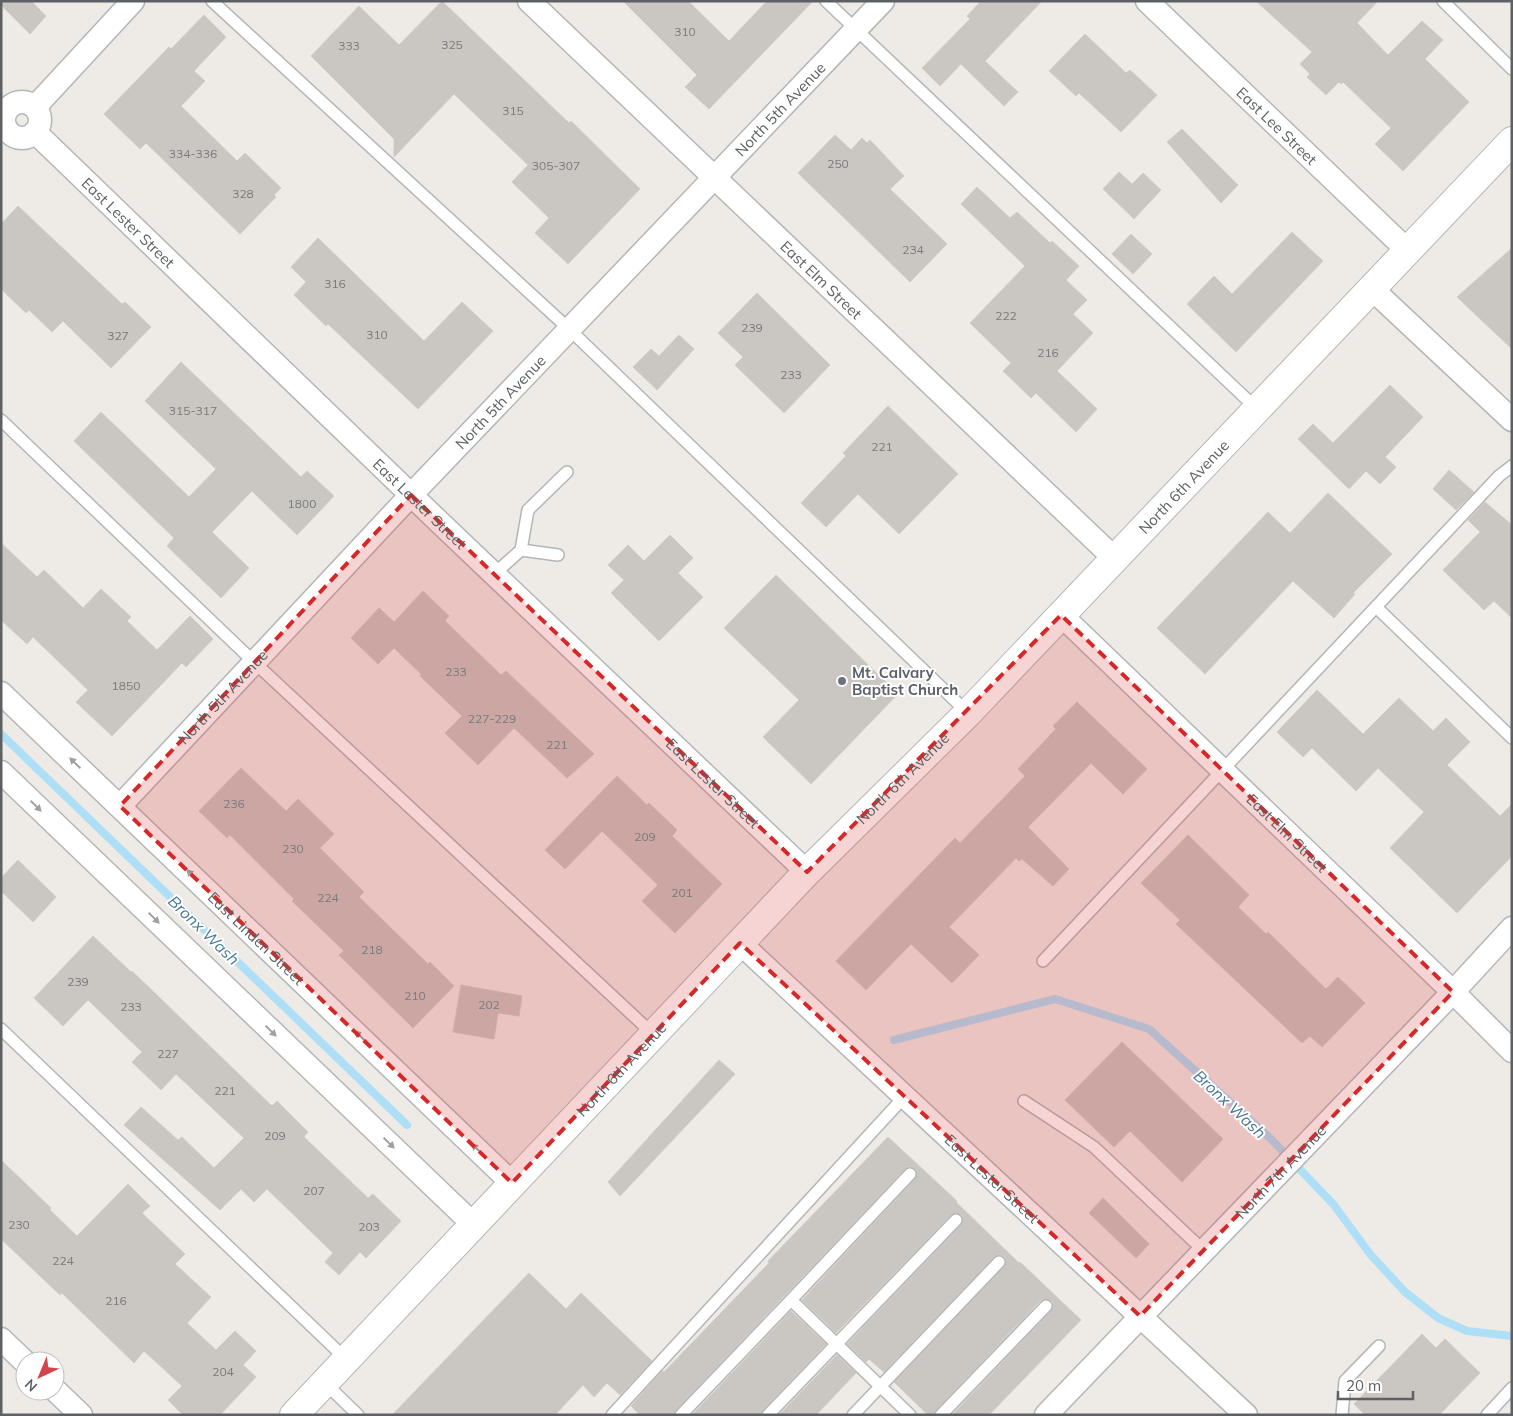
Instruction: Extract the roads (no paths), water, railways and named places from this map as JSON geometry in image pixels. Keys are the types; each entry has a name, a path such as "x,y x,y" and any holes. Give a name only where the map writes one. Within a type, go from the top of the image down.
{"street":[{"path":"35,107 133,1"},
{"name":"East Elm Street","path":"529,1 1114,558"},
{"name":"North 5th Avenue","path":"120,806 411,495 855,28 883,1"},
{"name":"East Lee Street","path":"1147,1 1407,250"},
{"path":"24,102 35,107 40,117 40,124 35,132 28,137 6,137 4,122 6,103 24,102"},
{"name":"East Lester Street","path":"35,132 411,495 806,872"},
{"name":"North 6th Avenue","path":"294,1415 806,872 968,713 1512,141"},
{"path":"1371,288 1512,420"},
{"name":"East Elm Street","path":"1061,615 1512,1051"},
{"name":"East Linden Street","path":"1,693 512,1182"},
{"path":"1,772 473,1224"},
{"name":"North 7th Avenue","path":"1046,1415 1512,928"},
{"name":"East Lester Street","path":"740,942 1246,1415"},
{"path":"1,1339 15,1352"},
{"path":"65,1400 81,1415"}],"lane":[{"path":"212,1 568,330 968,713"},
{"path":"826,1 1256,408"},
{"path":"1443,1 1512,69"},
{"path":"1,420 254,662 653,1034"},
{"path":"1043,961 1499,476 1512,466"},
{"path":"494,574 521,550 528,510 567,472"},
{"path":"521,550 558,555"},
{"path":"1376,607 1512,738"},
{"path":"1,1029 346,1359"},
{"path":"612,1415 905,1096"},
{"path":"1024,1101 1094,1146 1204,1250"},
{"path":"681,1415 910,1174"},
{"path":"768,1415 956,1220"},
{"path":"853,1415 999,1262"},
{"path":"791,1300 910,1415"},
{"path":"941,1415 1046,1306"},
{"path":"1342,1415 1344,1382 1379,1346"},
{"path":"324,1382 358,1415"},
{"path":"1487,1415 1512,1388"}],"waterway":[{"name":"Bronx Wash","path":"1,734 407,1125"},
{"name":"Bronx Wash","path":"894,1040 1055,999 1149,1029 1272,1140 1334,1205 1370,1254 1405,1292 1438,1318 1467,1331 1512,1336"}],"place":[{"name":"Mt. Calvary Baptist Church","path":"842,681"}]}
